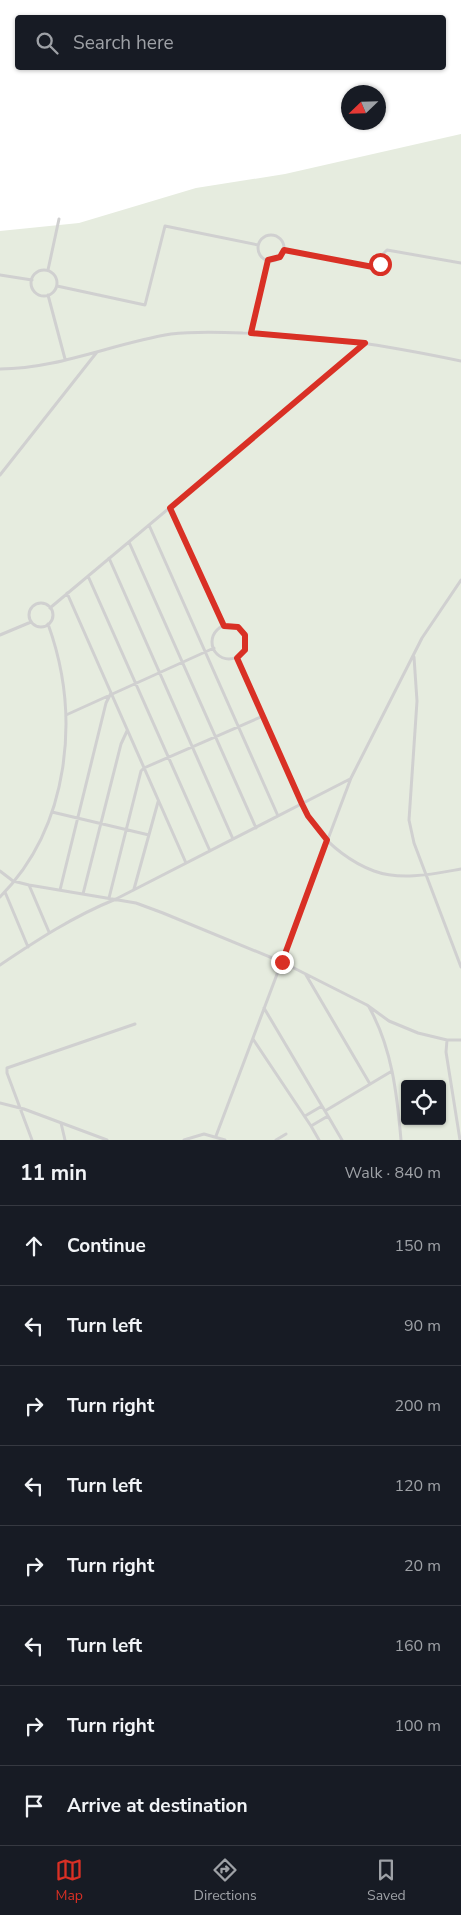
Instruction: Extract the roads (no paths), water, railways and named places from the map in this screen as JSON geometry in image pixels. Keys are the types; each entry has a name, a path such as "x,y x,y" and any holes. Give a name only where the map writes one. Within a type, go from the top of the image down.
{"lane":[{"path":"48,270 59,219"},
{"path":"57,286 145,306 165,226 258,245"},
{"path":"274,235 283,242 284,250 280,257 268,260 261,256 258,245 266,236 274,235"},
{"path":"284,250 373,267 380,264 383,254 388,250 461,263"},
{"path":"251,333 268,260"},
{"path":"32,280 40,271 48,270"},
{"path":"48,270 56,278 57,286"},
{"path":"0,275 32,280"},
{"path":"32,280 35,291 42,296 48,295 57,286"},
{"path":"48,295 65,359"},
{"path":"0,369 37,366 171,334 200,332 251,333 365,343 461,361"},
{"path":"50,608 365,343"},
{"path":"0,475 98,352"},
{"path":"170,508 224,626"},
{"path":"149,525 278,816"},
{"path":"129,542 256,828"},
{"path":"109,558 233,839"},
{"path":"88,576 210,851"},
{"path":"216,1136 351,778 422,638 461,580"},
{"path":"67,593 186,863"},
{"path":"42,603 50,608 52,617 48,624 40,627 31,622 29,615 34,605 42,603"},
{"path":"0,635 31,622"},
{"path":"0,897 36,847 52,812 64,761 66,716 61,669 48,624"},
{"path":"224,626 238,627 245,635 245,650 237,658 224,658 214,648 214,636 224,626"},
{"path":"66,716 111,693 214,648"},
{"path":"414,656 417,701 409,820 414,843 461,967"},
{"path":"237,658 302,804 312,822 327,840 358,863 375,871 390,874 426,875 461,869"},
{"path":"60,890 106,703 111,693"},
{"path":"109,898 138,777 144,768 263,716"},
{"path":"83,894 121,744 128,730"},
{"path":"0,965 49,932 92,908 134,890 351,778"},
{"path":"134,890 158,801"},
{"path":"52,812 149,835"},
{"path":"0,871 13,881 116,899 163,912 282,962 367,1005 389,1021 418,1033 447,1040 461,1040"},
{"path":"29,884 49,932"},
{"path":"5,892 28,947"},
{"path":"305,974 370,1084"},
{"path":"367,1005 381,1029 392,1071 401,1140"},
{"path":"264,1008 342,1140"},
{"path":"32,1140 7,1073 7,1068 135,1024"},
{"path":"253,1039 305,1116 306,1122 311,1126 318,1140"},
{"path":"447,1040 446,1052 460,1140"},
{"path":"325,1111 392,1071"},
{"path":"0,1103 20,1108 97,1138 107,1140"},
{"path":"305,1116 322,1106"},
{"path":"311,1126 328,1116"},
{"path":"61,1123 65,1140"},
{"path":"184,1140 204,1134 225,1140"},
{"path":"276,1140 284,1137"}]}
